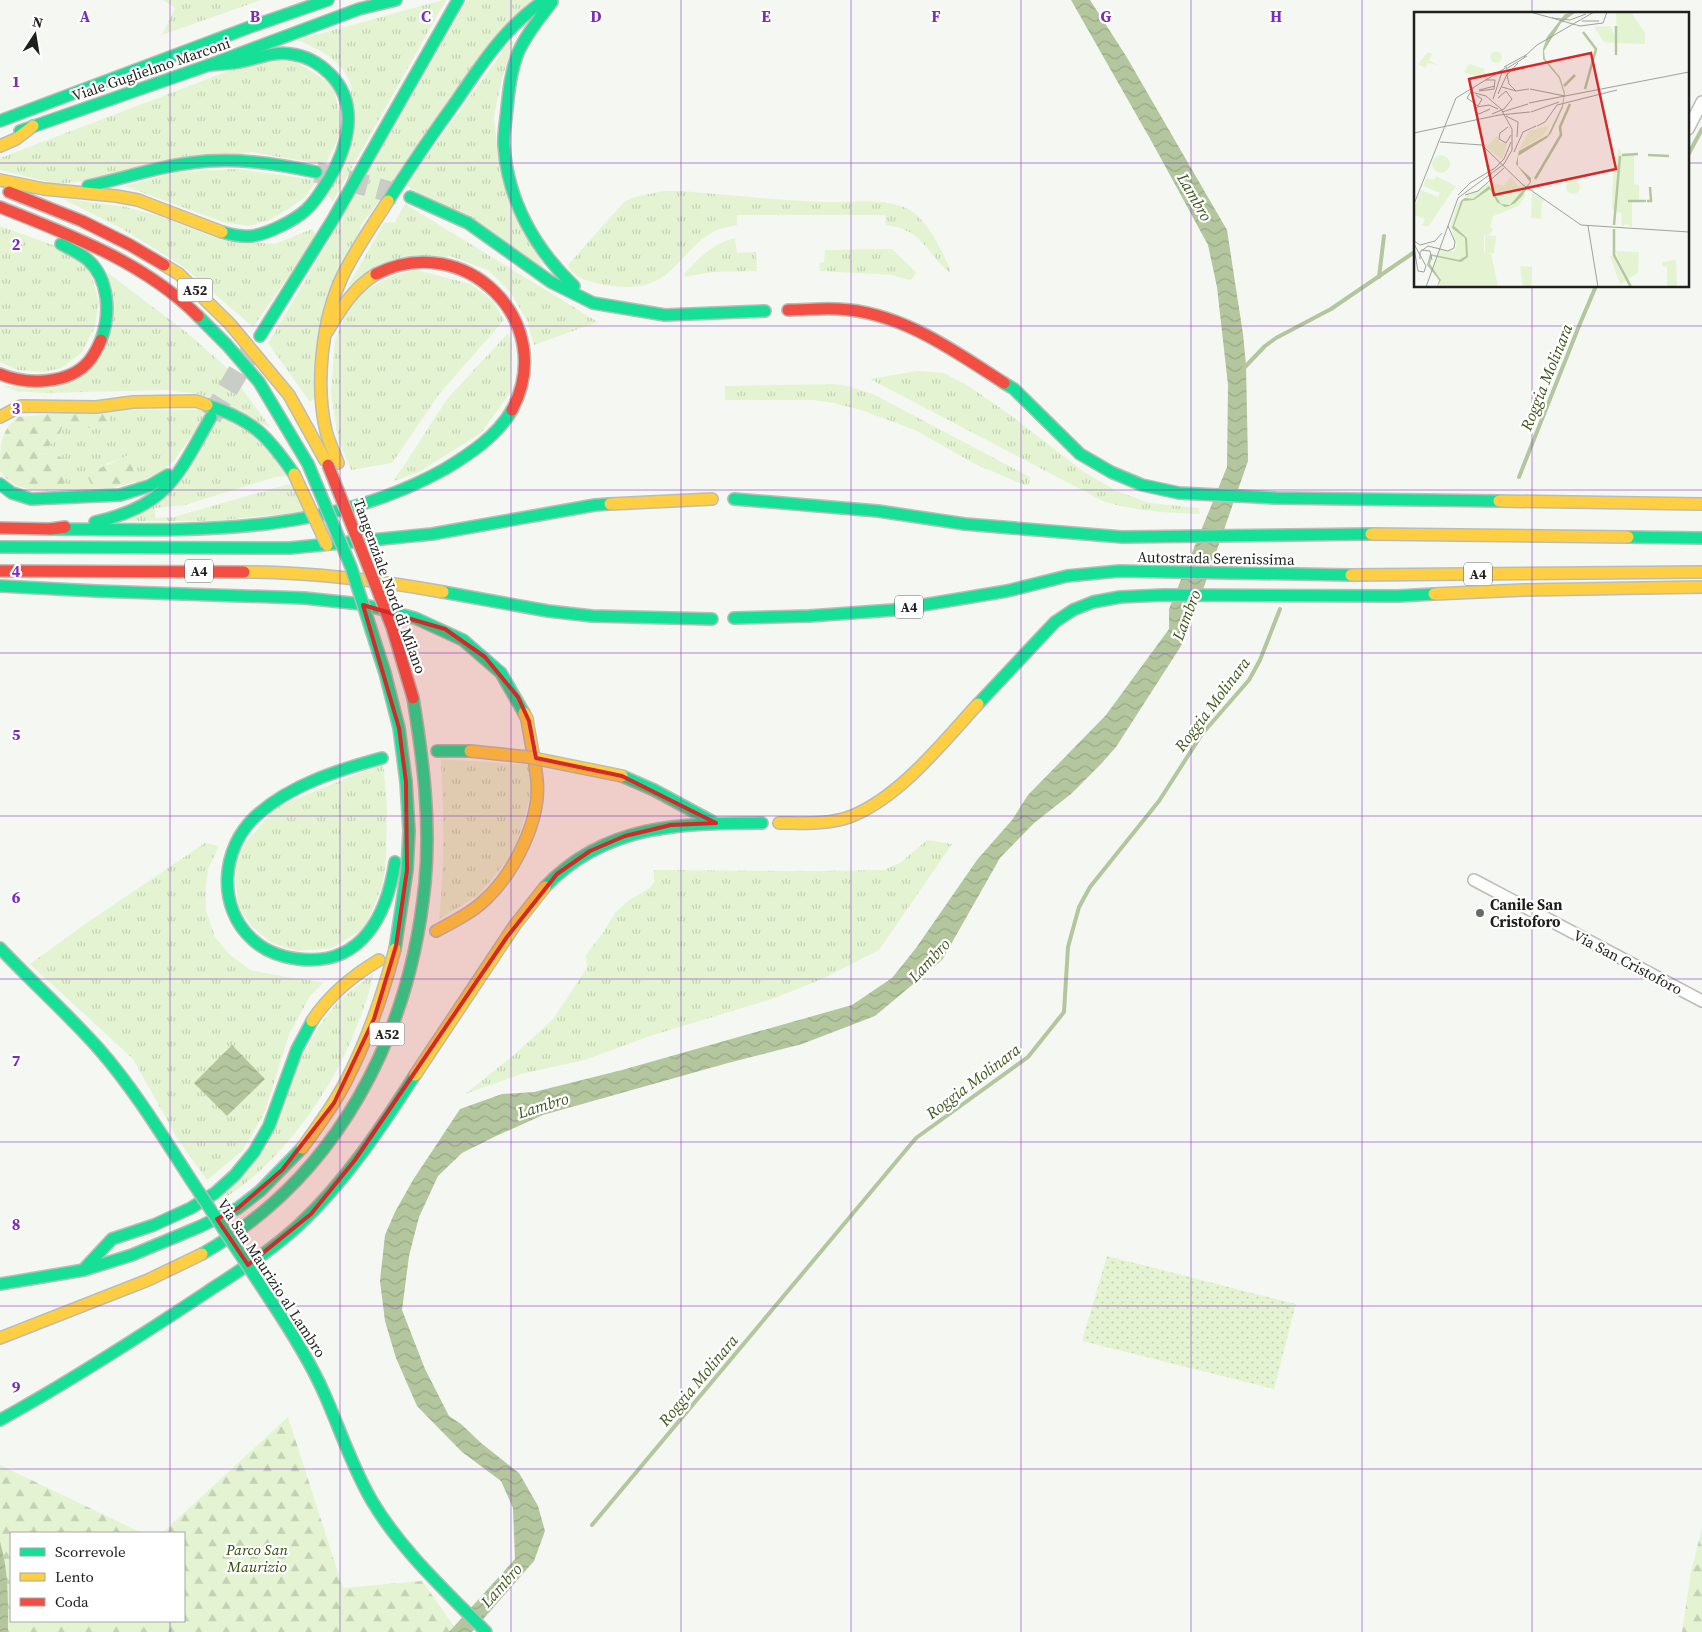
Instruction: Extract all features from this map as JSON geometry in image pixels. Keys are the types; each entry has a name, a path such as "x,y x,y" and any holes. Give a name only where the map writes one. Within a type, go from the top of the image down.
{"main road":[{"name":"Viale Guglielmo Marconi","path":"0,121 250,27 328,0"},
{"name":"Viale Guglielmo Marconi","path":"0,138 209,65 359,9 396,0"},
{"path":"260,336 343,202 458,0"},
{"path":"333,464 324,423 322,381 327,332 338,285 356,248 422,148 484,61 508,32 533,7 545,0"},
{"path":"553,0 516,58 511,76 505,127 506,162 510,183 518,206 535,242 558,272 593,303"},
{"path":"209,65 238,62 271,52 300,55 329,72 339,83 347,102 349,117 346,145 324,188 306,210 293,219 253,236"},
{"path":"0,146 16,140 33,126"},
{"path":"58,191 118,180 172,165 215,160 278,164 316,172"},
{"path":"0,180 58,191 105,194 135,200 230,234 253,236 285,233 305,226"},
{"name":"Tangenziale Nord di Milano","path":"0,189 82,221 130,245 179,274 230,324 289,395 333,464 392,626 414,698 421,742 427,834 425,881 420,923 404,984 390,1027 372,1072 354,1106 335,1135 310,1167 279,1198 216,1246 158,1276 0,1338"},
{"path":"410,198 468,223 551,282 593,303 665,315 766,311"},
{"path":"319,219 343,202"},
{"name":"Tangenziale Nord di Milano","path":"0,207 78,238 134,267 183,301 227,345 259,382 308,464 351,567 388,682 399,728 406,782 409,830 396,946 385,986 374,1018 347,1080 334,1103 301,1150 260,1191 238,1208 199,1227 132,1255 84,1270 0,1284"},
{"path":"0,216 49,237 90,261 104,283 108,312 101,340 88,363 58,380 34,382 6,378 0,374"},
{"path":"0,528 210,529 261,525 337,511 382,497 432,474 467,455 495,432 510,413 521,391 525,364 519,327 503,299 483,280 457,268 428,262 401,264 374,275 350,296 327,332"},
{"path":"788,310 840,309 884,317 916,329 1014,389 1080,454 1110,472 1142,485 1179,494 1276,498 1702,504"},
{"path":"16,395 92,398 133,402 196,401 227,411 250,424 272,443 294,474 329,548 351,567"},
{"path":"0,417 21,406 96,407 133,402"},
{"path":"50,529 110,519 136,509 166,489 183,466 211,417"},
{"path":"0,484 12,493 31,499 120,496 149,486 183,466"},
{"name":"A4","path":"0,547 290,548 432,534 596,505 712,499"},
{"name":"Autostrada Serenissima","path":"734,499 878,511 965,524 1122,537 1379,534 1702,538"},
{"name":"A4","path":"0,571 292,572 359,578 592,616 712,619"},
{"name":"Autostrada Serenissima","path":"734,618 810,616 892,610 1007,591 1067,576 1119,571 1255,574 1702,572"},
{"path":"0,586 327,600 404,613 438,626 467,642 503,675 518,697 529,721 534,743 538,789 534,810 523,843 513,864 485,900 464,916 436,931"},
{"path":"779,823 830,821 851,816 869,808 888,795 940,745 1055,622 1072,610 1093,602 1120,597 1163,595 1398,596 1523,590 1702,587"},
{"path":"437,751 501,752 622,776 654,790 716,823"},
{"path":"382,758 346,768 317,780 260,812 243,830 232,848 227,870 227,890 234,912 245,932 261,946 283,956 306,960 329,958 350,950 369,933 388,895 396,853"},
{"path":"395,798 406,782"},
{"path":"0,1420 48,1394 176,1314 266,1253 311,1214 356,1160 530,906 544,887 562,870 581,856 603,845 651,828 671,825 762,823"},
{"name":"Via San Maurizio al Lambro","path":"0,948 99,1050 125,1081 300,1344 312,1367 348,1454 387,1524 413,1556 484,1629"},
{"path":"84,1270 112,1239 141,1230 189,1210 214,1194 234,1176 252,1156 266,1133 277,1110 297,1050 316,1015 338,989 362,969 379,960"}],"street":[{"path":"1690,125 1702,102"},
{"name":"Via San Cristoforo","path":"1474,880 1702,1001"}],"highlighted area":[{"path":"363,605 445,629 485,657 518,697 529,721 536,758 622,776 716,823 671,825 625,836 590,851 557,874 507,937 355,1160 311,1214 248,1265 217,1219 238,1208 282,1170 334,1103 374,1019 396,946 407,870 406,782 399,728"}],"green space":[{"path":"163,0 261,0 162,35 175,8"},
{"path":"446,0 333,201 328,195 346,119 351,85 342,69 329,57 314,47 297,40"},
{"path":"467,0 533,0 361,225 315,398 310,402 268,343"},
{"path":"511,40 514,42 502,78 494,117 498,156 545,272 406,185"},
{"path":"295,61 333,85 343,129 325,165 251,152 88,181 57,184 0,170 0,158 226,72 262,62"},
{"path":"237,169 317,180 304,198 287,210 269,220 249,226 223,222 125,186 178,172"},
{"path":"664,191 823,202 891,203 910,210 928,228 943,253 950,273 916,237 899,228 886,225 885,215 737,215 737,225 711,233 661,278 652,283 632,287 611,286 585,280 571,271 568,265 624,202 634,197"},
{"path":"61,198 126,207 159,216 222,240 275,244 312,229 317,236 253,327 181,265 121,228"},
{"path":"405,204 598,322 534,345 527,321 511,293 488,270 450,256 348,286 384,223 395,222"},
{"path":"0,226 72,252 89,268 99,302 94,329 82,352 62,368 42,372 18,370 0,362"},
{"path":"735,238 737,253 756,252 757,271 712,272 685,277 684,274 707,252 719,244"},
{"path":"892,249 916,272 910,280 892,275 820,271 819,263 824,262 825,250"},
{"path":"417,270 471,284 493,301 504,320 440,393 392,463 351,470 338,439 331,392 335,341 347,311 367,289 397,274"},
{"path":"108,273 186,332 226,367 271,428 198,394 168,390 44,393 16,391 0,385 26,388 98,359"},
{"path":"508,333 512,345 510,393 481,433 419,472 394,481 447,399"},
{"path":"917,371 944,373 970,387 1009,414 1084,472 1117,491 1149,503 1199,508 1200,514 1128,508 1105,502 870,379"},
{"path":"835,384 873,394 1030,477 1029,484 1022,484 975,464 915,430 861,410 813,400 725,400 725,386"},
{"path":"106,409 210,410 174,461 163,470 136,484 136,473 129,455 107,463 103,491 61,490 63,458 36,452 57,440 61,427 65,423"},
{"path":"106,409 110,417 109,428 72,428 67,423 56,440 37,452 39,454 57,455 71,467 61,490 35,490 20,487 6,478 0,471 2,441 7,429 17,417"},
{"path":"223,414 246,427 291,476 275,477 185,505 155,508 155,518 174,517 294,484 305,512 214,521 125,521"},
{"path":"129,455 136,456 137,461 133,470 141,476 140,480 103,491 91,484 88,478 102,467"},
{"path":"441,759 533,765 532,790 515,850 479,895 439,919 443,839"},
{"path":"382,764 387,811 386,856 383,884 365,928 332,948 296,951 272,943 252,927 238,906 234,857 276,807"},
{"path":"927,840 952,844 879,950 822,979 775,998 650,1036 585,1060 521,1074 465,1094 515,1054 553,1019 587,968 586,955 615,913 629,900 650,888 654,882 654,870 884,870 900,863"},
{"path":"205,843 219,846 208,869 206,910 215,937 229,954 250,970 324,982 310,996 289,1035 265,1111 254,1131 242,1151 207,1180 177,1138 133,1059 30,964 88,922"},
{"path":"374,973 356,1030 329,1084 313,1109 295,1134 275,1156 249,1180 219,1202 320,1025 338,1001"},
{"path":"1107,1256 1296,1304 1274,1389 1082,1341"},
{"name":"Parco San Maurizio","path":"288,1417 343,1588 422,1581 458,1632 0,1632 0,1465 140,1532 10,1532 10,1622 185,1622 185,1532 163,1532"},
{"path":"1702,1528 1702,1632 1682,1632 1691,1572"}],"water":[{"name":"Lambro","path":"1071,0 1090,0 1126,56 1227,230 1246,365 1248,461 1191,624 1181,646 1116,747 1071,794 1034,823 1000,858 942,960 875,1016 802,1044 543,1115 462,1153 438,1176 419,1217 409,1256 402,1310 425,1369 449,1416 519,1473 538,1506 545,1531 534,1561 472,1632 449,1632 515,1559 513,1508 501,1481 462,1452 417,1406 396,1358 385,1321 380,1281 385,1235 395,1212 413,1180 460,1109 502,1094 534,1092 622,1070 852,1005 892,978 916,948 977,860 1012,820 1028,795 1106,715 1169,629 1169,609 1227,467 1228,385 1217,287 1208,245"},
{"path":"232,1045 265,1079 227,1116 194,1083"},
{"path":"0,1542 6,1575 8,1632 0,1632"}],"waterway":[{"name":"Roggia Molinara","path":"1690,151 1702,129"},
{"path":"1379,277 1384,236"},
{"path":"1243,369 1265,346 1276,338 1331,309 1414,252"},
{"name":"Roggia Molinara","path":"1519,477 1595,288"},
{"name":"Roggia Molinara","path":"592,1525 916,1138 1028,1057 1064,1012 1068,947 1079,907 1090,887 1159,801 1202,734 1249,680 1260,660 1280,609"}],"tunnel":[{"path":"316,172 409,197"},
{"path":"211,417 252,349"}],"traffic: fast":[{"path":"0,121 250,27 328,0"},
{"path":"20,131 209,65 359,9 396,0"},
{"path":"260,336 332,221 458,0"},
{"path":"388,201 430,137 496,46 519,21 545,0"},
{"path":"552,2 529,33 521,46 516,60 509,94 504,146 511,186 526,223 547,256 574,286"},
{"path":"209,65 235,63 284,53 302,56 317,63 330,74 339,86 348,112 346,140 336,167 316,199 306,210 281,226 258,235 241,236 222,232"},
{"path":"88,186 164,167 206,161 253,162 316,172"},
{"path":"410,197 468,223 551,282 593,303 665,315 765,311"},
{"path":"61,244 88,260 100,277 104,287 107,308 101,340"},
{"path":"198,316 227,345 259,382 308,464"},
{"path":"1004,383 1014,389 1080,454 1111,472 1142,485 1179,493 1276,498 1499,501"},
{"path":"207,405 236,417 258,430 294,474"},
{"path":"50,529 202,529 302,519 350,508 398,491 445,469 473,451 491,436 512,410"},
{"path":"95,522 139,507 168,486 189,456 211,417"},
{"path":"308,464 351,567 385,673 399,728 406,782"},
{"path":"0,484 12,493 31,499 120,495 149,486 168,475"},
{"path":"734,499 878,511 965,524 1122,537 1371,534"},
{"path":"0,547 290,548 432,534 595,505 610,504"},
{"path":"1628,537 1702,538"},
{"path":"734,618 809,616 893,610 1007,591 1067,576 1119,571 1351,575"},
{"path":"0,586 304,598 361,604 415,618 463,640 501,673 524,713"},
{"path":"443,592 548,611 592,616 712,619"},
{"path":"978,704 1055,622 1073,610 1093,602 1120,597 1163,595 1398,596 1434,594"},
{"path":"202,1254 250,1222 292,1185 328,1143 359,1097 384,1047 403,994 417,939 427,860 425,790 413,698"},
{"path":"437,751 470,751"},
{"path":"382,758 332,773 299,787 269,805 256,816 244,829 236,844 230,861 228,895 241,927 258,944 286,957 320,959 339,955 355,946 368,933 378,918 385,901 395,862"},
{"path":"622,776 654,790 715,823"},
{"path":"395,949 407,870 409,831 406,782"},
{"path":"545,887 568,866 593,850 619,839 646,831 702,824 762,823"},
{"path":"0,948 75,1023 112,1064 191,1180"},
{"path":"84,1269 112,1239 154,1225 191,1208 215,1193 235,1175 254,1152 269,1126 297,1049 312,1021"},
{"path":"0,1420 53,1390 130,1342 243,1268 299,1225 347,1173 415,1075"},
{"path":"0,1284 84,1270 132,1255 199,1227 238,1208 260,1191 302,1148"},
{"path":"191,1180 269,1298"},
{"path":"269,1298 312,1368 358,1475 372,1501 410,1553 486,1632"}],"traffic: slow":[{"path":"0,146 16,139 33,126"},
{"path":"0,180 44,189 138,200 222,232"},
{"path":"338,463 326,431 321,393 322,352 325,332 335,294 342,277 388,201"},
{"path":"164,265 179,274 230,324 289,395 325,460"},
{"path":"327,332 354,293 376,274"},
{"path":"0,417 21,406 96,407 133,402 196,401 207,405"},
{"path":"294,474 327,545"},
{"path":"610,504 712,499"},
{"path":"1499,501 1702,504"},
{"path":"1371,534 1628,537"},
{"path":"244,572 294,573 344,578 443,592"},
{"path":"1351,575 1702,572"},
{"path":"1434,594 1523,590 1702,587"},
{"path":"779,823 834,821 852,816 870,807 904,782 920,767 978,704"},
{"path":"436,931 480,905 496,889 515,861 530,828 535,812 537,780 527,719 524,713"},
{"path":"470,751 528,757 622,776"},
{"path":"415,1075 515,925 545,887"},
{"path":"302,1148 331,1107 354,1065 374,1016 395,949"},
{"path":"312,1021 342,987 379,960"},
{"path":"0,1338 148,1280 202,1254"}],"traffic: jam":[{"path":"9,192 82,221 130,245 164,265"},
{"path":"0,207 53,228 130,265 177,297 198,316"},
{"path":"376,274 409,263 441,264 470,274 495,292 513,316 523,345 523,377 512,410"},
{"path":"788,310 838,309 883,317 926,335 1004,383"},
{"path":"0,374 22,380 47,381 59,379 80,369 91,359 101,340"},
{"path":"328,465 392,627 413,698"},
{"path":"0,528 50,529 65,527"},
{"path":"0,571 244,572"}],"place":[{"name":"Canile San Cristoforo","path":"1480,913"}]}
